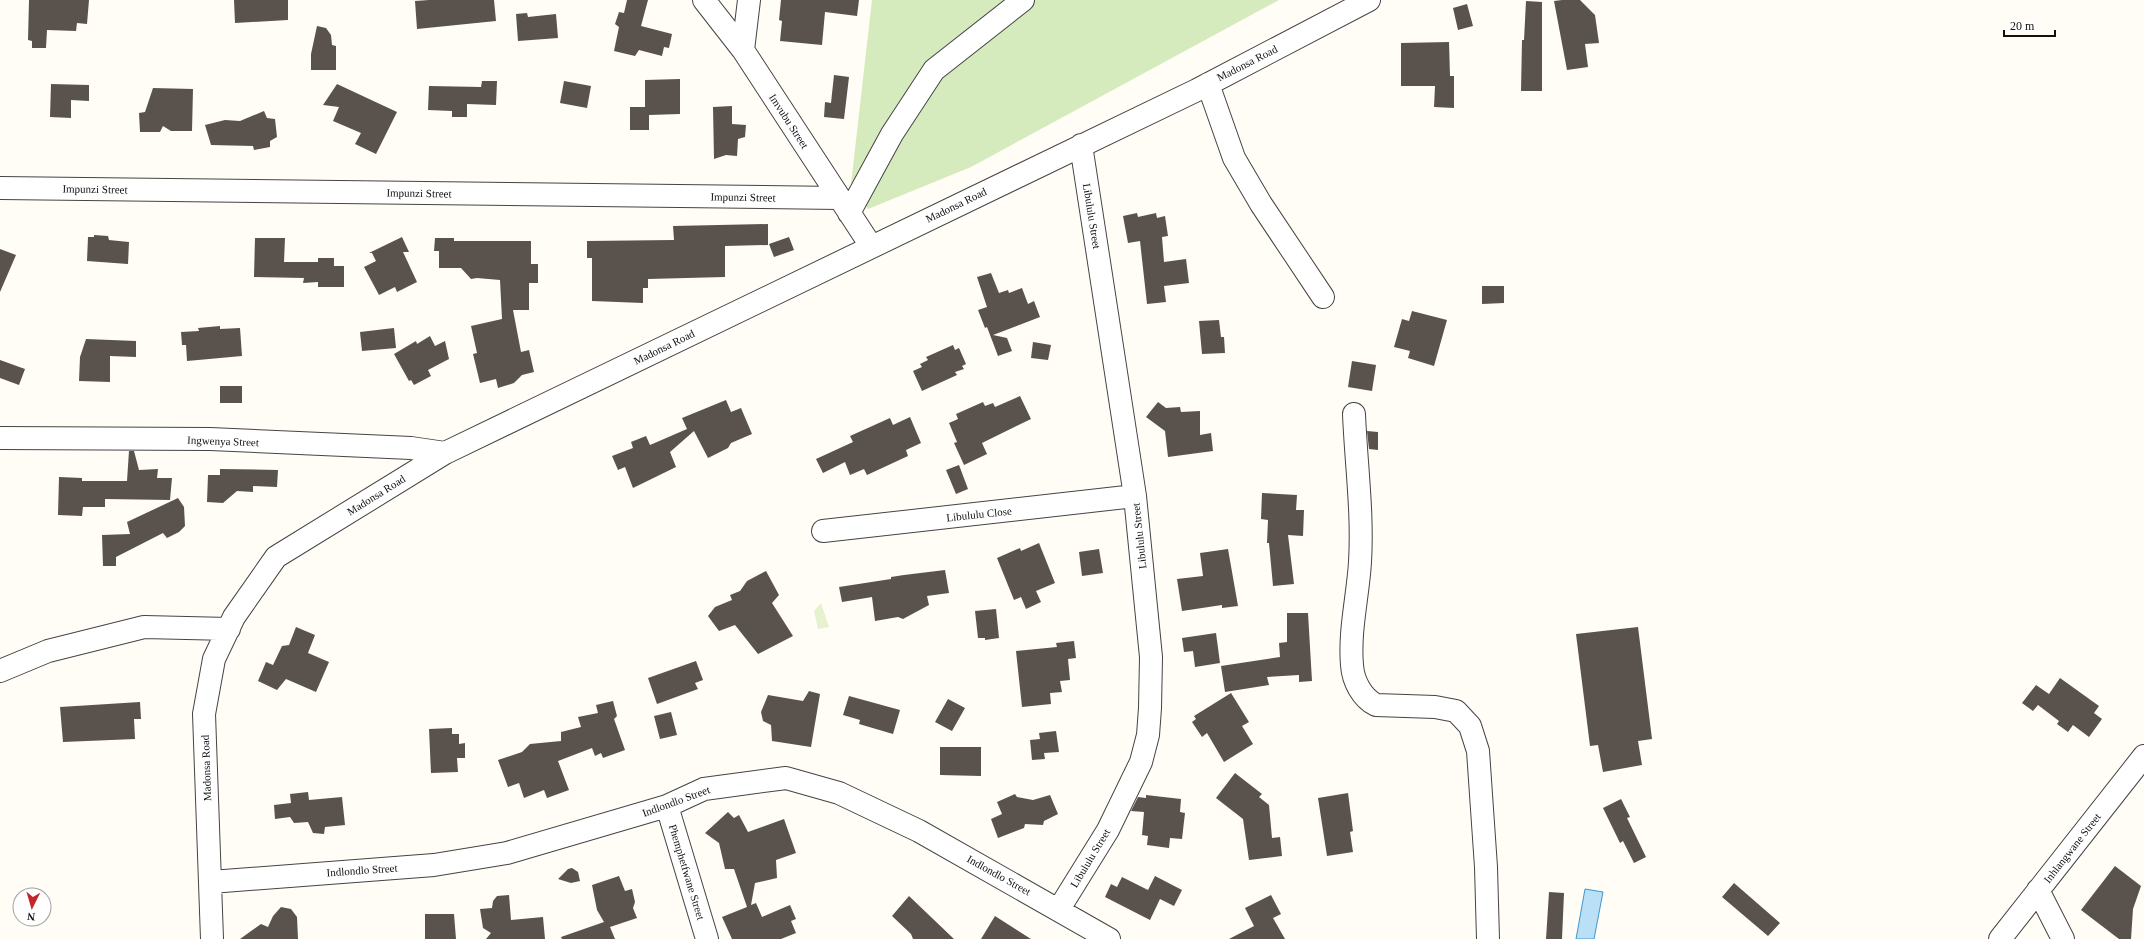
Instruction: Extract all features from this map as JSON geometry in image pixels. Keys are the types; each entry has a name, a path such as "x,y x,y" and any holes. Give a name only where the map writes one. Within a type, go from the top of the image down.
{"street":[{"name":"Imvubu Street","path":"704,0 743,50 871,246"},
{"path":"743,50 749,0"},
{"path":"844,206 934,70 1023,0"},
{"name":"Madonsa Road","path":"212,939 204,714 214,659 234,617 276,557 445,453 1208,84 1369,0"},
{"path":"1208,84 1234,158 1261,204 1323,297"},
{"name":"Libululu Street","path":"1059,909 1108,830 1141,762 1148,736 1151,656 1134,496 1081,145"},
{"name":"Impunzi Street","path":"0,188 844,206"},
{"path":"1354,414 1361,537 1360,564 1352,635 1352,666 1360,690 1367,701 1376,705 1435,707 1456,710 1470,726 1478,751 1486,867 1488,939"},
{"name":"Ingwenya Street","path":"0,438 210,439 411,448 445,453"},
{"name":"Libululu Close","path":"823,531 1134,496"},
{"path":"0,671 48,651 144,627 228,629"},
{"name":"Inhlangwane Street","path":"2000,939 2144,756"},
{"name":"Indlondlo Street","path":"211,882 434,865 507,854 667,806 704,789 786,778 839,793 919,831 1059,909 1109,939"},
{"name":"Phemphetfwane Street","path":"667,806 707,939"},
{"path":"2038,890 2063,939"}],"green space":[{"path":"872,0 1279,0 971,167 868,209 851,184"},
{"path":"821,603 829,627 818,629 814,611"}],"water":[{"path":"1585,889 1603,892 1594,939 1576,939"}],"building":[{"path":"29,0 89,0 87,24 77,23 76,31 47,30 46,48 32,48 32,41 28,40"},
{"path":"234,0 288,0 288,20 235,23"},
{"path":"494,0 496,21 417,29 415,1"},
{"path":"627,0 648,0 641,26 672,34 669,48 664,47 662,56 639,50 635,56 614,51 619,27 615,24 619,12 624,13"},
{"path":"781,0 859,0 857,16 825,12 822,45 780,41 782,21 779,20"},
{"path":"1580,0 1595,15 1599,43 1585,44 1588,67 1567,70 1554,1"},
{"path":"1526,1 1542,2 1542,91 1521,91 1522,40 1524,40"},
{"path":"1467,4 1473,26 1458,30 1453,8"},
{"path":"527,13 528,17 556,14 558,38 518,41 516,14"},
{"path":"317,26 326,28 331,35 332,45 336,46 336,70 311,70 311,54"},
{"path":"1449,42 1450,76 1454,76 1454,108 1434,107 1435,86 1401,86 1401,43"},
{"path":"834,75 849,77 844,119 824,117 825,102 831,103"},
{"path":"680,79 680,114 649,115 649,130 630,130 630,107 645,107 645,80"},
{"path":"482,81 497,81 496,105 467,104 467,117 452,117 452,111 428,110 429,86 481,87"},
{"path":"564,81 591,86 587,108 560,103"},
{"path":"51,84 89,85 89,101 71,100 71,118 50,117"},
{"path":"337,84 397,112 376,154 355,144 361,133 333,121 339,107 323,105"},
{"path":"153,88 193,89 192,131 171,131 163,126 160,132 140,132 139,113 145,112"},
{"path":"732,106 732,124 746,125 745,137 738,139 737,156 726,155 714,159 713,107"},
{"path":"264,111 267,118 275,119 277,137 270,141 270,147 254,150 253,146 211,145 205,125 225,120 240,121"},
{"path":"1137,213 1138,217 1156,213 1157,218 1165,216 1168,236 1162,237 1164,262 1186,259 1189,283 1164,286 1166,302 1147,304 1140,241 1128,243 1123,216"},
{"path":"768,224 768,245 725,246 725,277 648,279 648,288 643,288 643,303 592,301 592,258 587,258 587,241 674,240 673,226"},
{"path":"94,235 108,236 109,240 129,242 128,264 87,261 88,237 94,237"},
{"path":"402,237 409,252 403,252 417,282 397,292 395,287 379,295 364,267 376,261 372,253 369,253"},
{"path":"789,237 794,250 774,257 769,244"},
{"path":"255,238 285,238 284,262 318,262 318,258 334,258 334,266 344,266 344,287 318,287 318,282 303,283 304,278 254,277"},
{"path":"435,238 454,238 454,241 531,241 531,264 538,264 538,283 529,283 529,310 513,310 521,352 529,350 534,372 522,375 514,383 498,388 496,379 480,383 473,354 477,353 471,326 502,319 500,280 477,278 471,279 461,268 439,268 439,251 434,251"},
{"path":"0,249 16,255 0,292"},
{"path":"991,273 999,293 1008,290 1009,293 1022,288 1028,304 1034,301 1040,317 993,335 1007,338 1012,351 998,356 987,327 985,328 978,310 987,307 977,277"},
{"path":"1482,286 1504,286 1504,303 1482,304"},
{"path":"1412,311 1447,320 1434,366 1408,358 1410,351 1394,347 1402,319 1409,321"},
{"path":"1219,320 1221,337 1224,337 1225,353 1202,354 1199,321"},
{"path":"220,326 220,329 240,328 242,356 187,361 186,345 182,345 181,332 199,331 198,328"},
{"path":"394,328 396,348 362,351 360,332"},
{"path":"430,336 435,346 445,341 449,359 428,370 431,376 414,385 411,380 409,381 394,354 416,341 417,344"},
{"path":"86,339 136,341 136,357 110,356 110,382 79,381 80,357"},
{"path":"1033,342 1051,345 1048,360 1031,358"},
{"path":"953,345 955,350 959,348 966,364 962,366 964,369 955,372 957,375 922,391 913,371 922,367 920,364 928,360 926,357"},
{"path":"0,360 25,369 19,385 0,378"},
{"path":"1352,361 1376,365 1372,391 1348,387"},
{"path":"220,386 242,386 242,403 220,403"},
{"path":"1020,396 1031,419 982,443 987,454 964,465 954,443 957,442 949,423 958,419 956,414 983,402 985,406 993,403 995,407"},
{"path":"726,400 731,412 741,408 752,434 731,443 728,448 708,458 694,431 670,452 676,467 633,488 625,467 618,470 612,456 633,448 631,442 646,436 650,445 687,429 682,418"},
{"path":"1158,402 1166,408 1180,407 1181,412 1200,411 1200,435 1211,433 1213,451 1168,457 1165,431 1146,417"},
{"path":"910,417 921,443 906,450 908,456 867,475 864,469 850,475 845,462 823,473 816,459 853,442 850,436 890,418 893,425"},
{"path":"1367,431 1378,432 1378,450 1369,449"},
{"path":"129,451 134,451 139,470 158,469 157,478 172,478 170,500 105,499 105,507 83,507 82,516 58,515 59,477 82,478 82,481 127,481"},
{"path":"959,465 968,489 956,494 946,470"},
{"path":"220,469 278,470 277,487 253,486 253,492 237,491 223,503 207,502 208,475 220,475"},
{"path":"1262,493 1297,495 1296,510 1304,510 1303,536 1288,535 1294,584 1273,586 1269,543 1267,543 1268,520 1261,519"},
{"path":"178,498 184,507 185,526 179,532 167,538 163,533 116,557 116,566 103,566 102,535 130,534 127,522"},
{"path":"1039,543 1055,583 1036,591 1041,602 1026,609 1021,597 1014,600 997,558 1020,548 1021,551"},
{"path":"1099,549 1103,573 1082,576 1079,552"},
{"path":"1228,549 1238,606 1222,608 1222,605 1182,611 1177,579 1203,576 1200,553"},
{"path":"945,570 949,593 927,596 929,605 903,619 898,617 875,621 872,597 842,602 839,587 891,579 891,577"},
{"path":"766,571 779,595 772,603 793,636 758,654 735,625 719,631 708,616 715,607 732,600 730,595 740,591 747,581"},
{"path":"996,609 999,638 985,640 985,638 978,638 975,611"},
{"path":"1287,613 1308,613 1312,681 1299,682 1299,675 1267,677 1269,685 1225,692 1221,666 1280,657 1279,643 1287,642"},
{"path":"296,627 315,635 308,653 329,662 316,692 286,679 277,690 258,681 266,662 273,665 282,646 289,645"},
{"path":"1638,627 1652,739 1638,741 1642,765 1603,772 1598,745 1590,746 1576,634"},
{"path":"1216,633 1220,663 1195,667 1193,651 1184,652 1182,638"},
{"path":"1074,641 1076,658 1068,659 1070,680 1060,681 1062,692 1050,693 1051,704 1022,707 1016,651 1057,647 1056,643"},
{"path":"696,661 703,680 695,683 698,689 657,704 648,678"},
{"path":"2060,678 2099,706 2094,713 2102,719 2089,737 2073,725 2068,732 2057,724 2059,721 2038,705 2033,711 2022,703 2036,685 2049,694"},
{"path":"809,691 820,694 811,747 772,741 771,725 763,721 761,712 768,695 803,701"},
{"path":"1231,693 1249,722 1242,726 1253,744 1224,762 1207,733 1202,737 1192,722 1196,719 1194,716"},
{"path":"849,696 900,710 893,734 859,724 860,720 843,715"},
{"path":"948,699 965,708 952,731 935,722"},
{"path":"613,701 617,716 614,719 625,750 603,758 601,753 595,756 592,748 558,761 569,790 547,798 544,790 524,798 519,783 508,787 498,760 522,752 530,744 561,741 561,732 581,727 578,717 598,713 596,705"},
{"path":"140,702 141,719 134,719 135,739 63,742 60,707"},
{"path":"671,712 677,735 660,739 654,716"},
{"path":"452,728 452,734 459,734 459,744 465,743 465,758 457,758 458,772 431,773 429,729"},
{"path":"1056,731 1059,752 1044,753 1045,759 1032,760 1030,740 1040,739 1039,733"},
{"path":"940,747 981,747 981,776 940,775"},
{"path":"1235,773 1262,794 1259,797 1269,805 1272,838 1280,837 1282,856 1249,860 1243,819 1216,798"},
{"path":"308,792 309,800 342,797 345,825 325,827 324,834 313,833 308,822 294,823 290,817 275,819 274,805 291,803 290,794"},
{"path":"1348,793 1353,831 1350,832 1353,852 1327,856 1318,798"},
{"path":"1015,794 1017,797 1033,800 1050,795 1058,814 1044,821 1043,825 1025,824 1024,828 998,838 991,819 1002,814 997,802"},
{"path":"1146,795 1181,799 1180,812 1185,813 1182,839 1170,838 1169,848 1147,845 1148,836 1142,835 1144,812 1131,811 1138,797 1146,798"},
{"path":"1621,799 1630,817 1627,818 1646,857 1634,863 1623,841 1620,843 1603,808"},
{"path":"728,812 734,818 739,815 748,832 784,819 796,853 776,860 777,878 755,883 751,905 756,903 762,917 790,905 796,919 791,921 796,933 781,939 732,939 722,917 747,907 734,869 725,869 719,843 705,833"},
{"path":"2115,866 2141,886 2133,909 2131,939 2119,939 2081,910"},
{"path":"572,868 578,872 580,881 571,883 558,879 568,869"},
{"path":"619,876 625,891 632,889 635,902 633,908 637,918 610,927 615,939 562,939 561,937 604,922 597,910 592,885"},
{"path":"1155,876 1182,890 1174,906 1160,899 1150,920 1105,897 1111,884 1117,887 1122,877 1148,890"},
{"path":"1734,883 1780,923 1768,936 1722,897"},
{"path":"1549,892 1564,893 1562,939 1546,939"},
{"path":"509,895 511,920 543,917 545,939 486,939 491,933 483,928 480,909 492,908 493,901 497,896"},
{"path":"1271,895 1281,914 1273,918 1285,939 1229,939 1254,926 1245,908"},
{"path":"909,896 954,939 913,939 911,934 892,916"},
{"path":"281,907 291,909 297,917 298,939 240,939 261,924 268,927 273,916"},
{"path":"425,914 454,914 456,939 425,939"},
{"path":"995,916 1031,939 981,939"}]}
